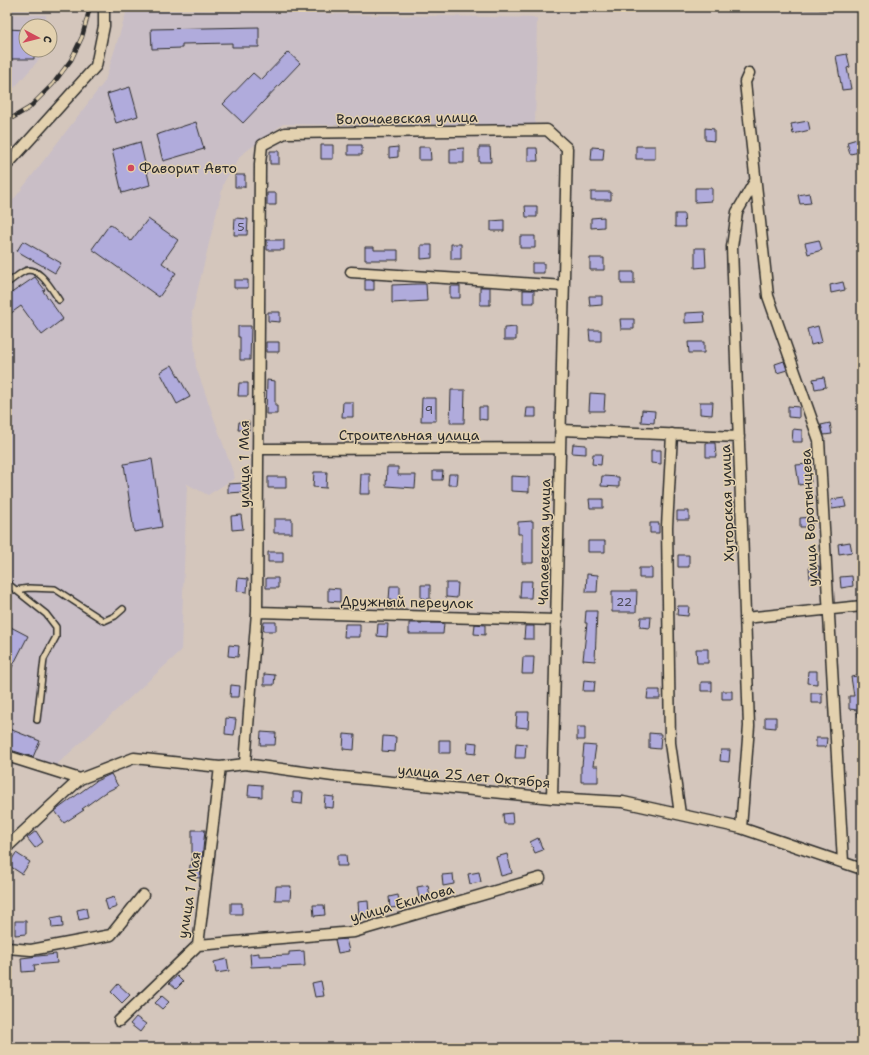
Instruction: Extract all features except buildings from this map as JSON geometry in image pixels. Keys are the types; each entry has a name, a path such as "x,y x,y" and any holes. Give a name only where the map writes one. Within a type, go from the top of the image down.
{"street":[{"path":"7,165 96,66 104,26 104,7"},
{"name":"улица Воротынцева","path":"749,73 745,82 768,296 819,440 843,862"},
{"name":"Волочаевская улица","path":"260,164 262,145 285,133 547,130 567,148"},
{"name":"Чапаевская улица","path":"552,798 567,148"},
{"name":"улица 1 Мая","path":"245,764 257,612 260,164"},
{"name":"Хуторская улица","path":"741,828 749,726 732,247 737,212 755,182"},
{"path":"351,272 564,286"},
{"path":"561,430 739,437"},
{"path":"672,434 667,527 670,743 680,814"},
{"name":"Строительная улица","path":"259,450 560,448"},
{"path":"745,618 862,606"},
{"name":"Дружный переулок","path":"257,612 556,620"},
{"path":"7,756 80,779 7,847"},
{"name":"улица 25 лет Октября","path":"80,779 134,758 220,767 245,764 332,776 552,798 623,802 741,828 862,869"},
{"name":"улица 1 Мая","path":"119,1021 198,944 220,767"},
{"name":"улица Екимова","path":"198,944 354,932 540,878"},
{"path":"7,948 31,950 111,935 142,895"}],"lane":[{"path":"7,282 24,270 32,270 40,274 59,300"},
{"path":"7,582 46,614 56,627 56,637 44,659 37,720"},
{"path":"15,590 30,588 55,589 104,621 115,616 123,609"}],"shaded area":[{"path":"127,10 537,18 535,129 283,124 241,155 224,182 192,313 196,367 235,478 208,495 187,484 181,651 53,768 7,749 7,208 105,81"},
{"path":"7,14 46,15 46,18 18,18 18,58 40,58 7,96"}],"railway":[{"path":"7,121 29,108 53,84 71,60 82,37 90,7"},
{"path":"792,7 862,9"}],"place":[{"name":"Фаворит Авто","path":"131,168"}]}
